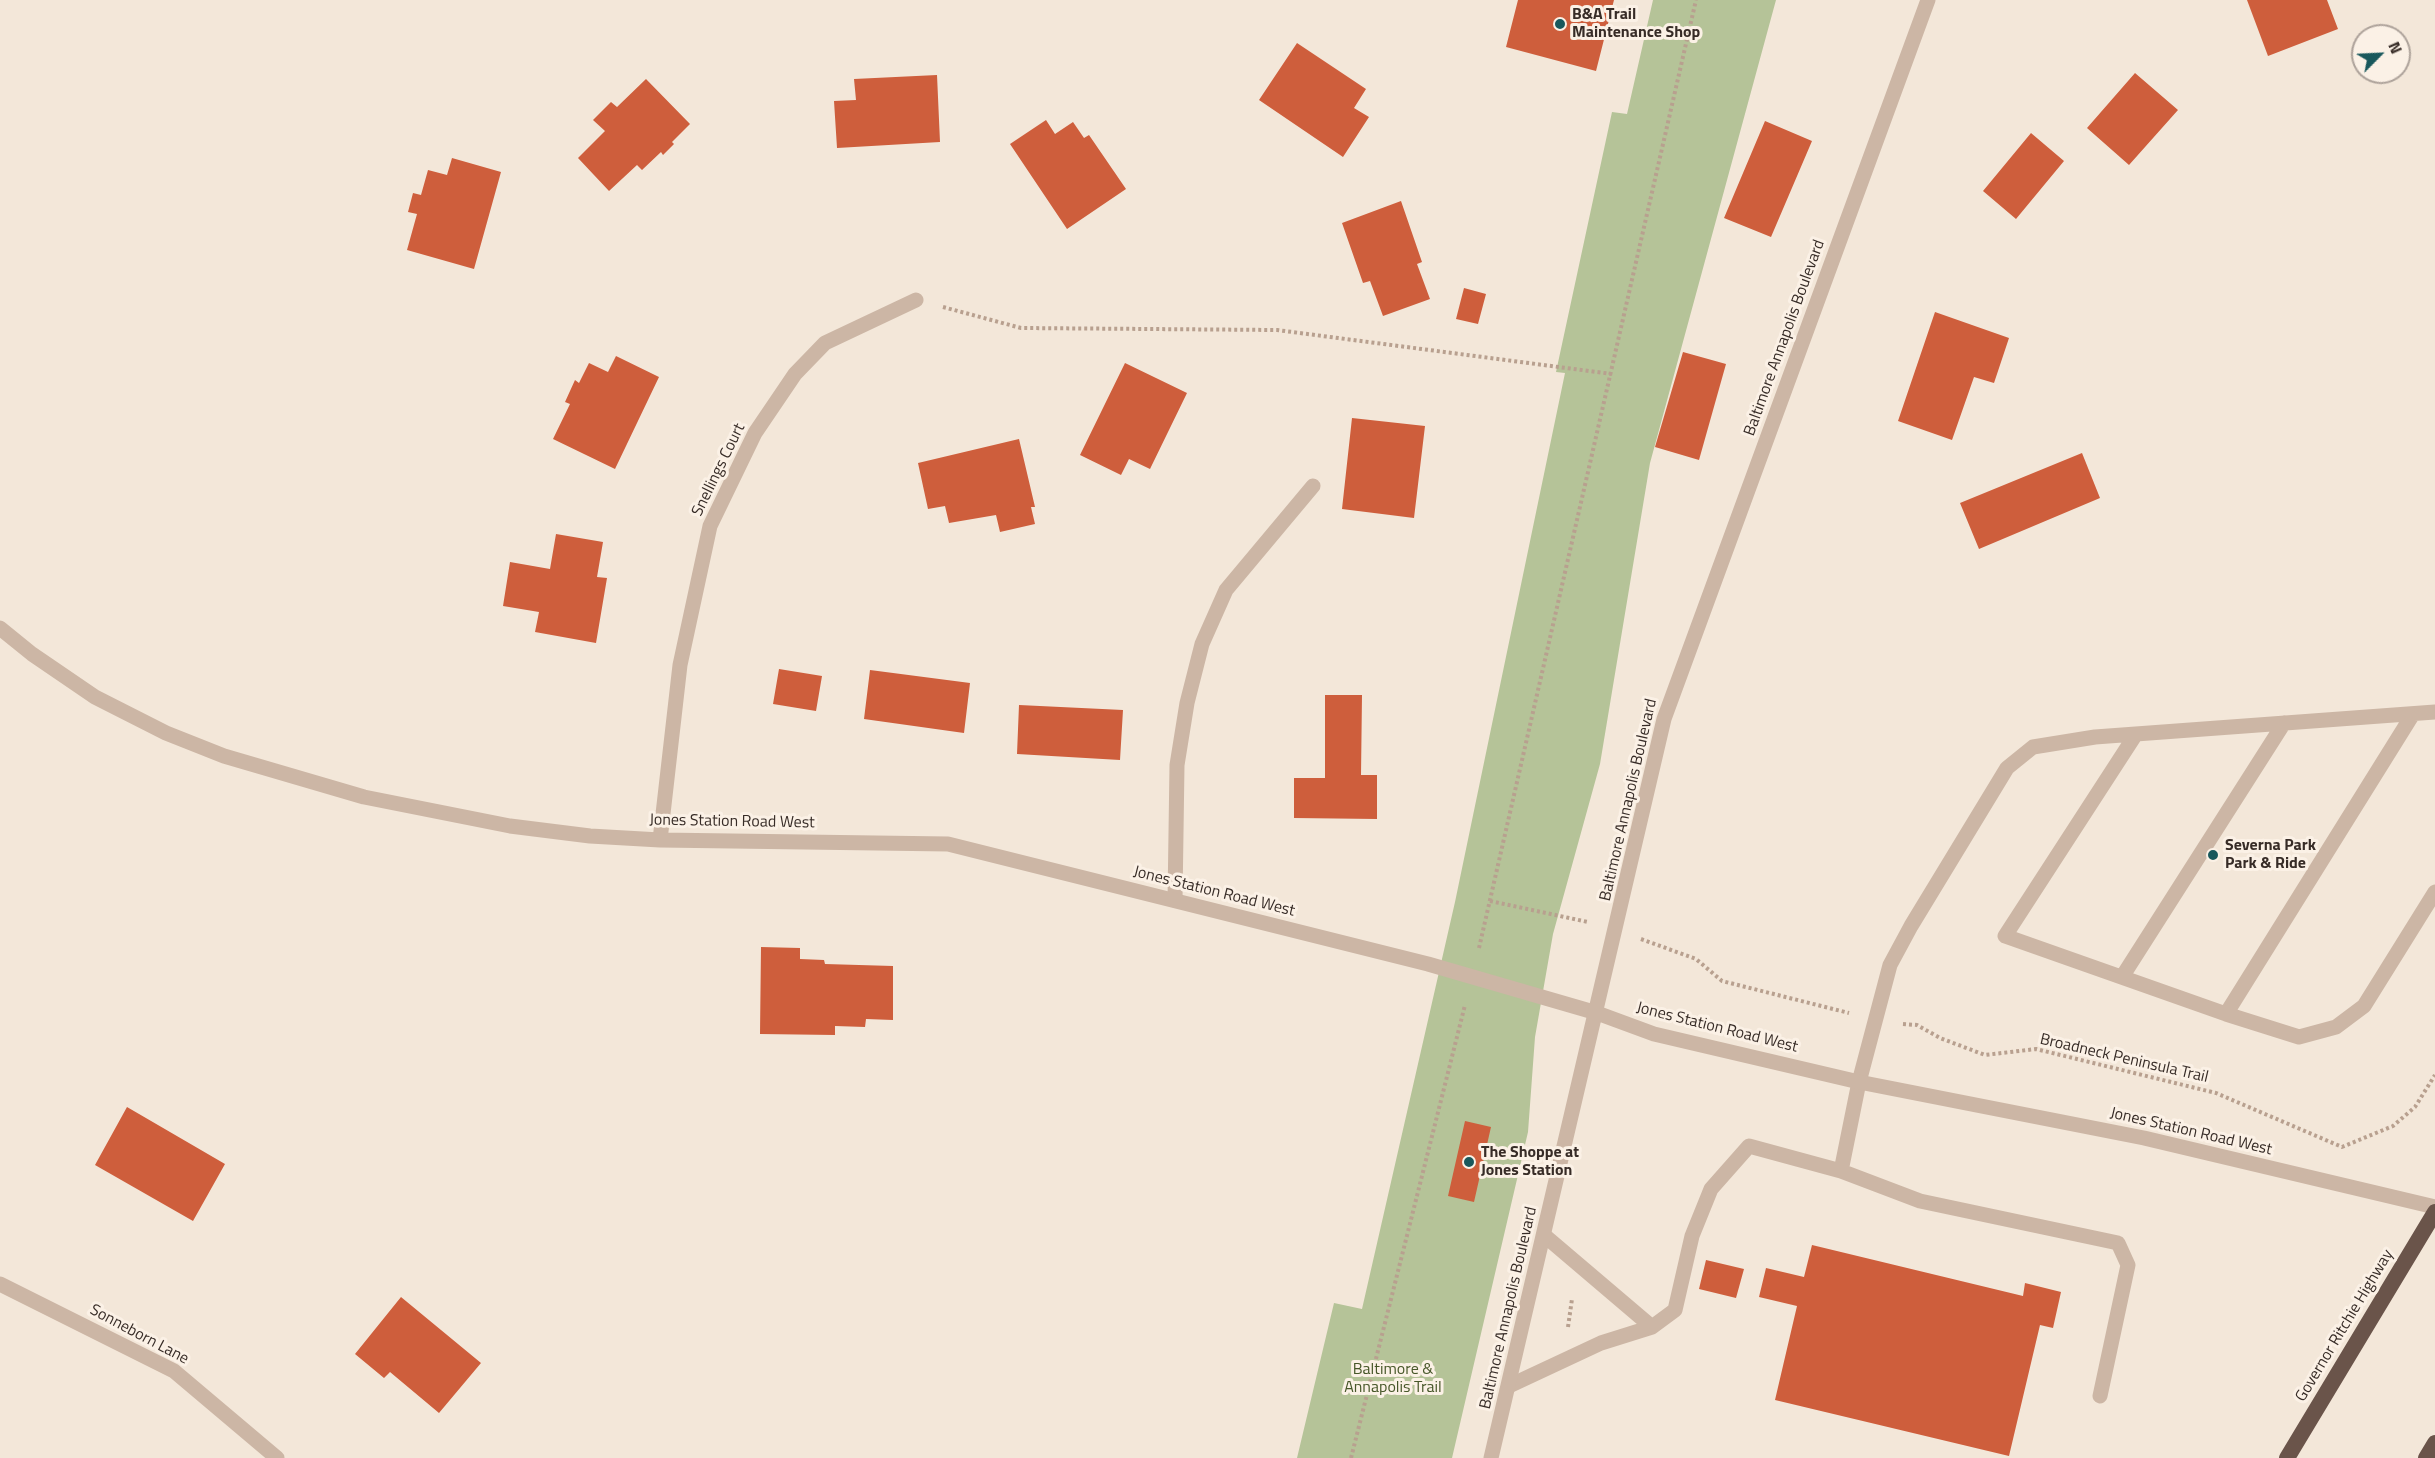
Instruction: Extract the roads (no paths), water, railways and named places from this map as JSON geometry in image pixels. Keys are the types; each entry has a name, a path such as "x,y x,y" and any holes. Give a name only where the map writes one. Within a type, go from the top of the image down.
{"highway":[{"name":"Governor Ritchie Highway","path":"2287,1458 2435,1212"},
{"path":"2426,1458 2435,1443"}],"street":[{"name":"Baltimore Annapolis Boulevard","path":"1491,1458 1545,1236 1664,718 1928,0"},
{"name":"Snellings Court","path":"660,840 680,665 710,526 755,433 795,374 825,344 916,300"},
{"path":"1175,900 1177,765 1187,703 1202,644 1226,591 1313,486"},
{"name":"Jones Station Road West","path":"0,628 32,654 95,697 166,733 224,756 364,797 510,826 590,836 660,840 948,844 1472,977 1597,1013 1653,1034 1859,1082 2144,1138 2435,1207"},
{"path":"1840,1171 1859,1082 1890,965 2007,768 2033,747 2095,737 2435,712"},
{"path":"2226,1014 2413,714"},
{"path":"2122,978 2284,723"},
{"path":"2136,734 2005,936 2226,1014 2299,1037 2337,1027 2364,1006 2435,892"},
{"path":"1509,1386 1600,1343 1652,1327 1674,1310 1692,1236 1711,1189 1749,1146 1840,1171 1920,1201 2118,1243 2128,1265 2100,1396"},
{"path":"1545,1236 1652,1327"},
{"name":"Sonneborn Lane","path":"0,1284 174,1371 277,1458"}],"place":[{"name":"B&A Trail Maintenance Shop","path":"1560,24"},
{"name":"Severna Park Park & Ride","path":"2213,855"},
{"name":"The Shoppe at Jones Station","path":"1469,1162"}],"park label":[{"name":"Baltimore & Annapolis Trail","path":"1393,1379"}]}
